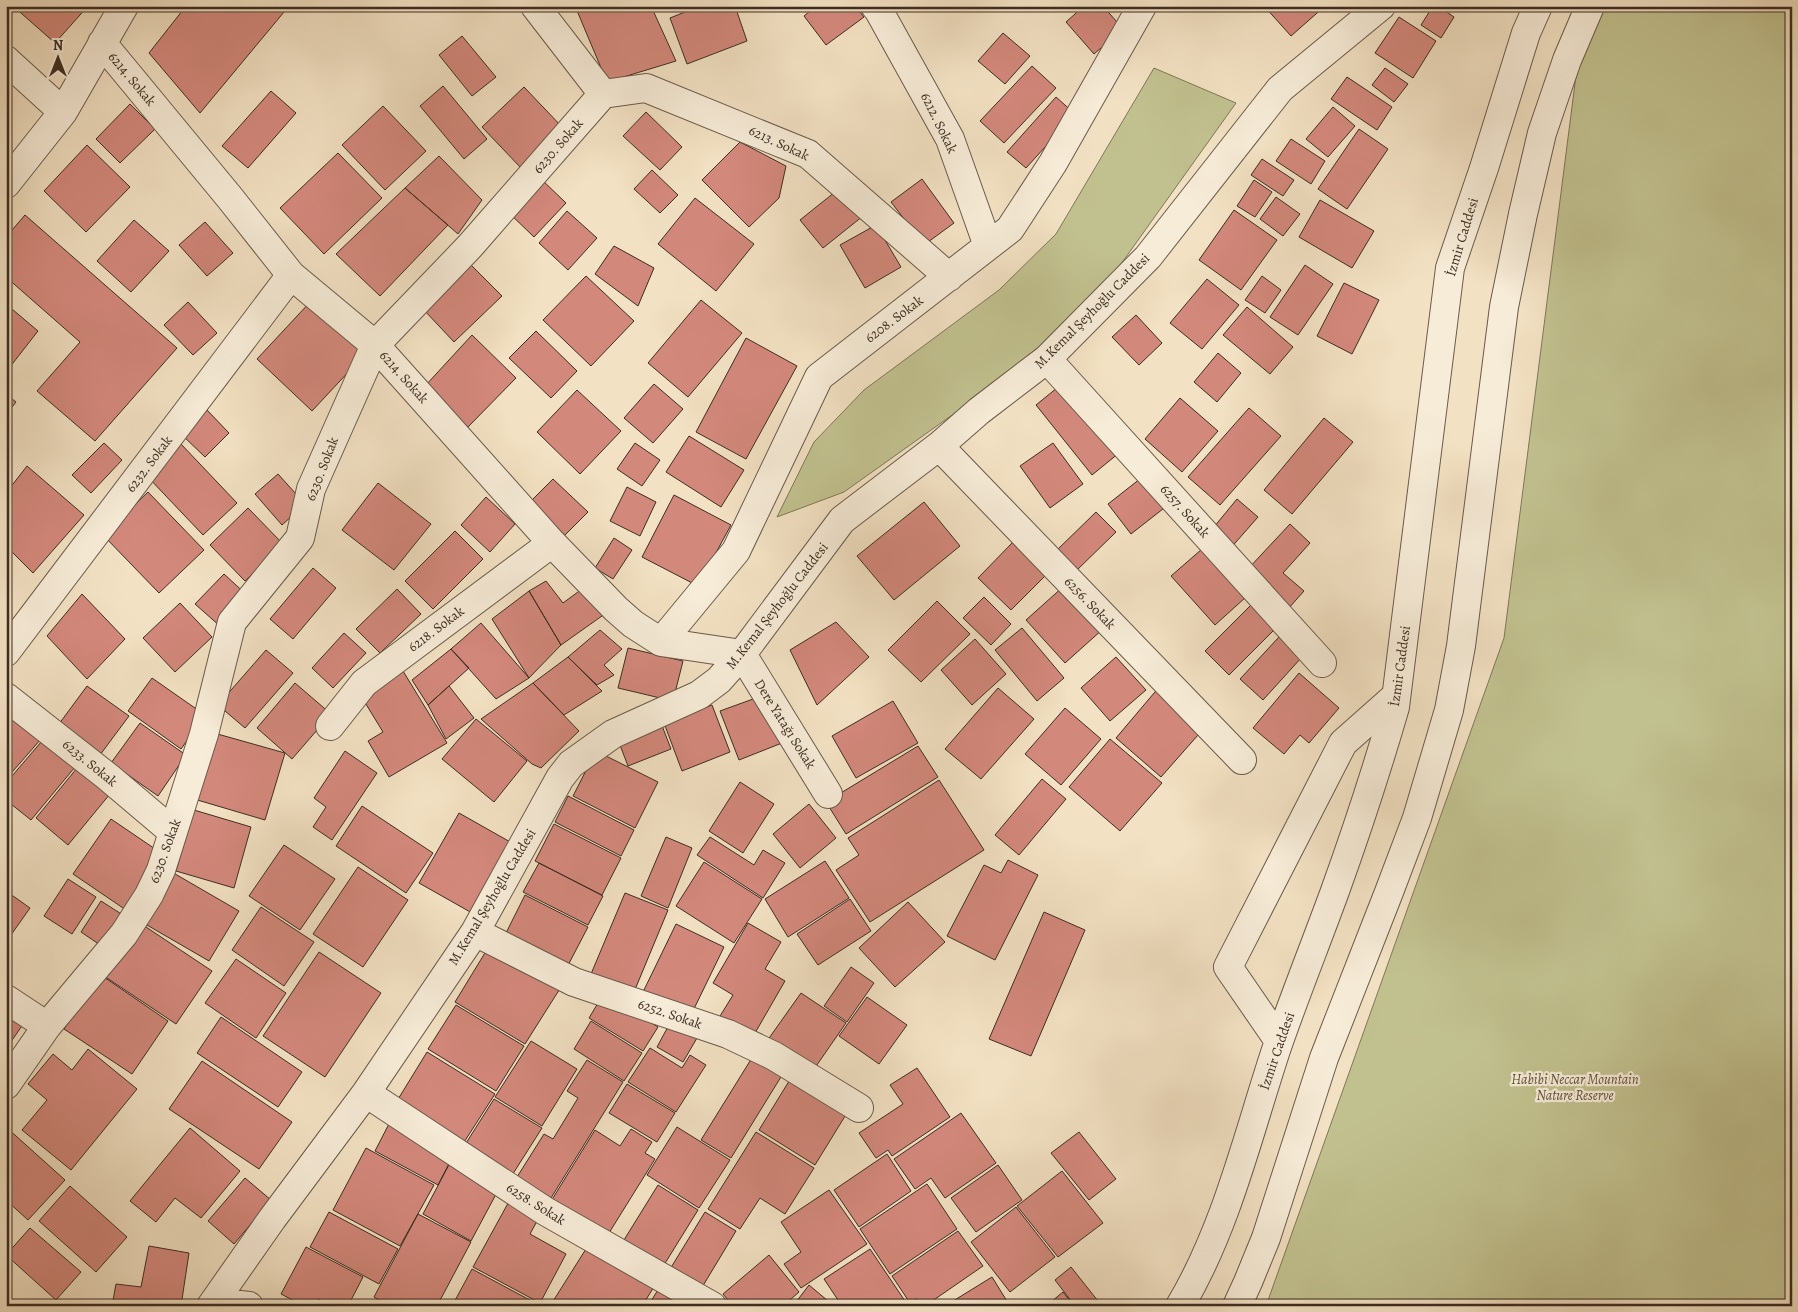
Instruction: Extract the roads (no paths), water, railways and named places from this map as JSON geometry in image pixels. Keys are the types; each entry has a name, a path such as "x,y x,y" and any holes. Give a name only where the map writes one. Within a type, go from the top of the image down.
{"street":[{"path":"6,184 63,112 124,6"},
{"path":"535,6 603,94"},
{"name":"6212. Sokak","path":"874,6 879,11 950,139 988,246"},
{"name":"6208. Sokak","path":"661,642 736,551 819,377 1010,229 1053,163 1142,6"},
{"name":"M.Kemal Şeyhoğlu Caddesi","path":"213,1304 272,1219 366,1093 475,932 560,778 571,764 613,734 699,695 719,680 742,654 842,520 939,446 979,411 1047,359 1148,257 1280,89 1380,6"},
{"name":"İzmir Caddesi","path":"1180,1306 1204,1260 1217,1228 1279,1041 1335,891 1373,781 1395,707 1450,268 1484,168 1526,33 1538,6"},
{"path":"1237,1306 1266,1238 1324,1058 1417,818 1449,710 1462,637 1504,307 1522,214 1542,133 1567,60 1590,6"},
{"name":"6214. Sokak","path":"102,43 236,205 291,275 375,345 552,543 616,609 661,642 742,654"},
{"path":"6,60 63,112"},
{"name":"6213. Sokak","path":"603,94 646,88 808,154 949,277"},
{"name":"6230. Sokak","path":"6,1085 47,1026 124,934 149,895 161,870 204,734 232,622 300,538 310,489 375,345 470,246 603,94"},
{"name":"6232. Sokak","path":"6,652 291,275"},
{"name":"6257. Sokak","path":"1047,359 1322,663"},
{"name":"6256. Sokak","path":"939,446 1242,760"},
{"name":"6218. Sokak","path":"330,726 364,683 552,543"},
{"name":"Dere Yatağı Sokak","path":"742,654 828,794"},
{"path":"1279,1041 1228,967 1343,743 1396,696"},
{"name":"6233. Sokak","path":"6,697 108,777 173,832"},
{"name":"6252. Sokak","path":"475,932 574,982 728,1034 774,1056 859,1108"},
{"path":"6,999 47,1026"},
{"name":"6258. Sokak","path":"366,1093 545,1211 712,1306"},
{"path":"213,1304 249,1306"}],"park label":[{"name":"Habibi Neccar Mountain Nature Reserve","path":"1575,1088"}]}
